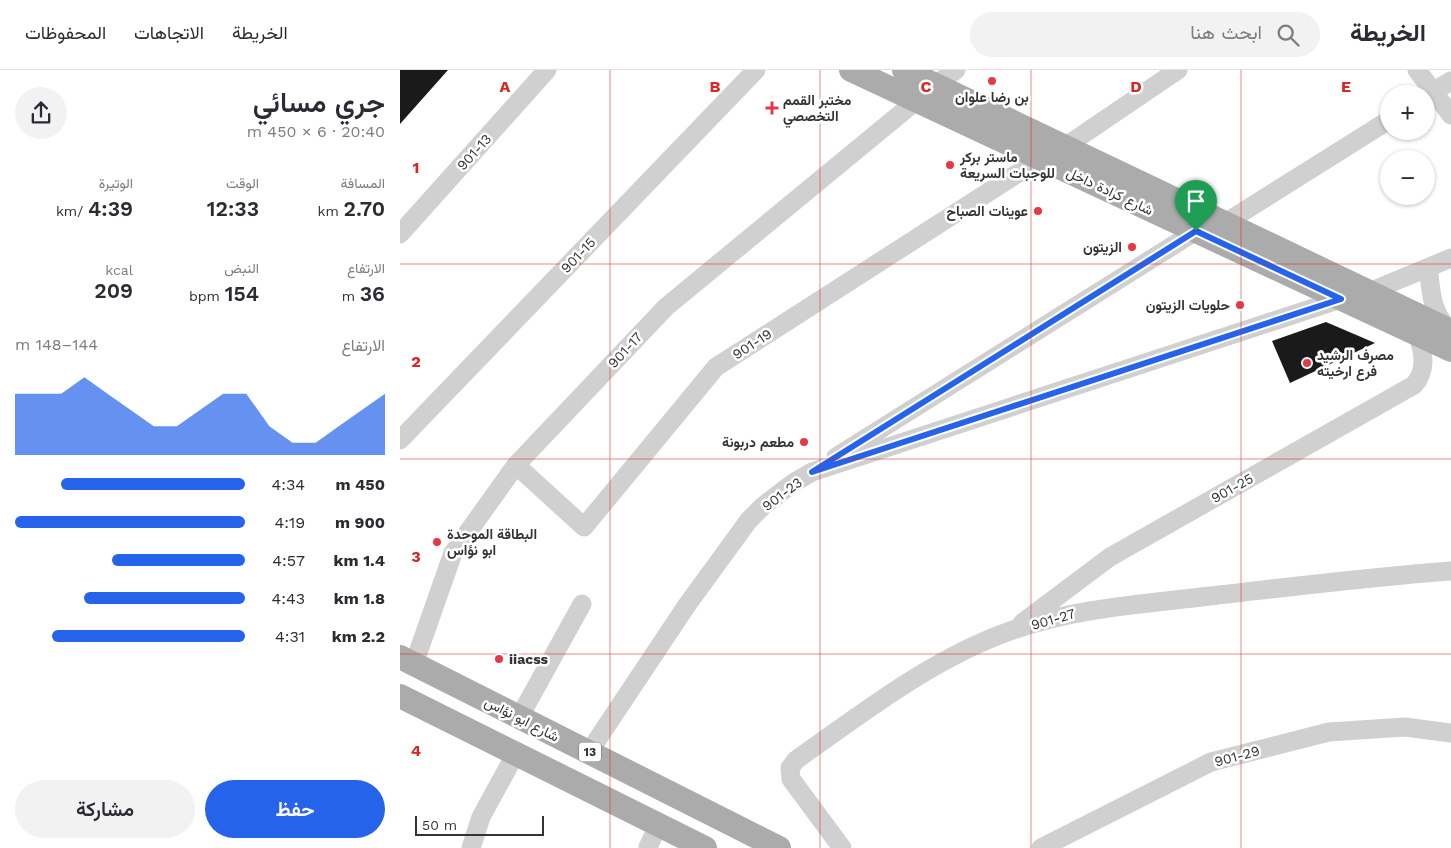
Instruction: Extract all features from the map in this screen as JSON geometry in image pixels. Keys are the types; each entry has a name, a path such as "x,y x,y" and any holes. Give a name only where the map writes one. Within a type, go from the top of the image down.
{"main road":[{"name":"شارع كرادة داخل","path":"851,70 1418,334 1451,337"},
{"name":"شارع كرادة داخل","path":"904,70 1369,292 1451,337"},
{"name":"شارع ابو نؤاس","path":"407,661 779,848"},
{"name":"13","path":"400,696 705,848"}],"street":[{"name":"901-13","path":"400,234 547,70"},
{"name":"901-15","path":"400,440 756,70"},
{"path":"935,85 956,70"},
{"path":"1066,146 1178,70"},
{"path":"1417,70 1425,85"},
{"path":"1435,91 1451,82"},
{"path":"1435,99 1451,115"},
{"name":"901-17","path":"407,661 453,553 516,465 666,306 916,101"},
{"path":"1225,223 1380,126"},
{"name":"901-19","path":"516,465 584,527 716,367 1040,159"},
{"path":"812,472 1196,231"},
{"path":"1369,292 1451,258"},
{"path":"1428,268 1434,309 1451,337"},
{"name":"901-23","path":"589,752 687,605 749,520 763,506 793,483 812,472 1341,299"},
{"name":"901-25","path":"1012,630 1110,557 1414,385 1423,370 1424,359 1418,334"},
{"name":"901-27","path":"842,848 791,779 790,768 796,760 883,699 946,661 1012,630 1079,611 1383,576 1451,571"},
{"path":"520,718 582,604"},
{"name":"901-29","path":"1041,848 1211,762 1329,732 1405,727 1451,733"},
{"path":"471,848 481,817 516,753"},
{"path":"648,847 659,824"}],"building":[{"path":"400,70 448,70 400,124"},
{"name":"مصرف الرشيد فرع ارخيته","path":"1326,322 1375,343 1290,383 1272,341"}],"place":[{"name":"بن رضا علوان","path":"992,81"},
{"name":"مختبر القمم التخصصي","path":"772,108"},
{"name":"ماستر بركر للوجبات السريعة","path":"950,165"},
{"name":"عوينات الصباح","path":"1038,211"},
{"name":"الزيتون","path":"1132,247"},
{"name":"حلويات الزيتون","path":"1240,305"},
{"name":"مصرف الرشيد فرع ارخيته","path":"1307,363"},
{"name":"مطعم دربونة","path":"804,442"},
{"name":"البطاقة الموحدة ابو نؤاس","path":"437,542"},
{"name":"iiacss","path":"499,659"}],"route":[{"path":"1196,231 1341,299 812,472 1032,334 1196,231"}]}
